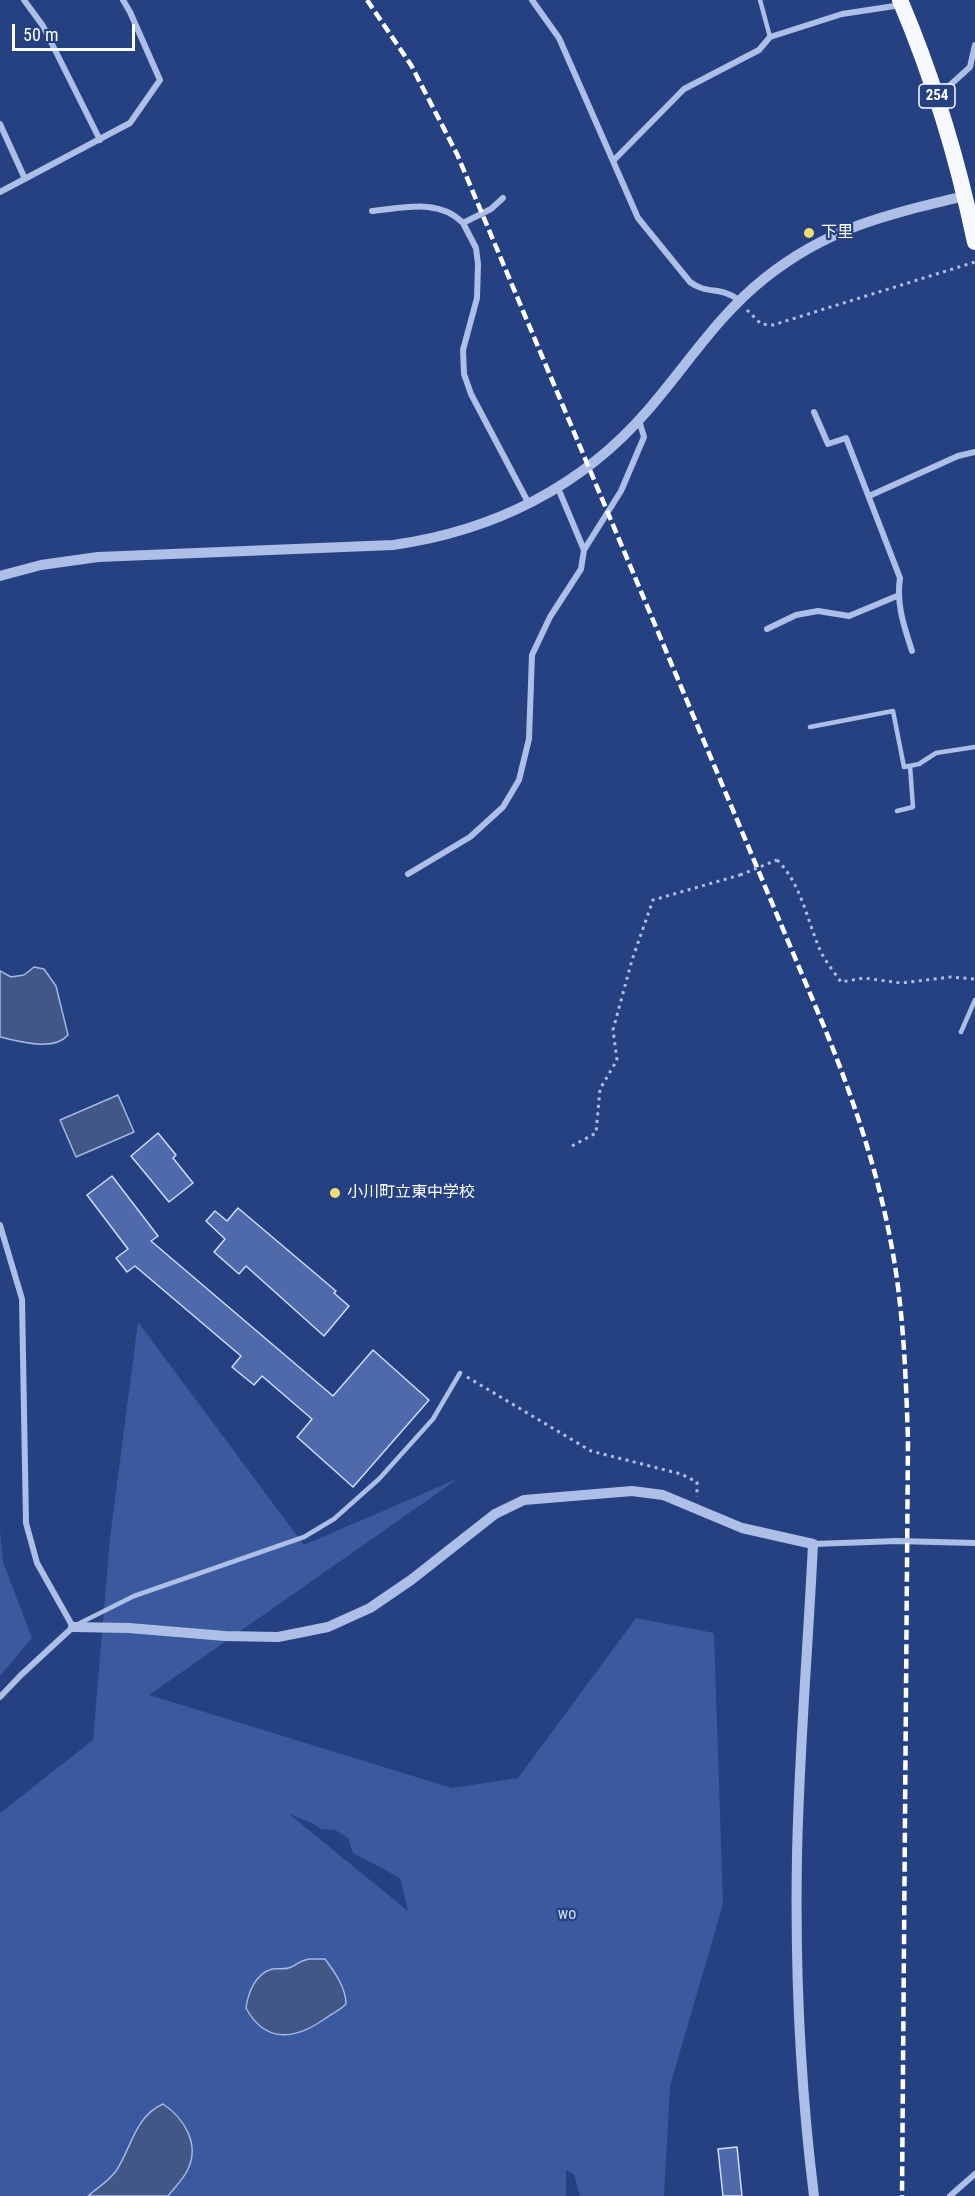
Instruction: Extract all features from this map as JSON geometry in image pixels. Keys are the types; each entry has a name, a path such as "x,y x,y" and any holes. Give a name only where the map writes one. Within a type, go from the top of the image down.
{"highway":[{"name":"254","path":"901,3 952,141 975,242"}],"street":[{"path":"24,0 43,26 100,140"},
{"path":"0,192 130,123 160,80 123,0"},
{"path":"532,0 559,38 638,218 690,282 703,289 729,292 739,300"},
{"path":"612,161 684,89 759,50 770,37 842,14 901,3"},
{"path":"937,96 970,67 975,45"},
{"path":"0,124 25,179"},
{"path":"0,576 41,565 98,557 393,545 456,533 494,520 530,504 596,462 639,420 739,300 787,262 835,234 878,217 965,196"},
{"path":"463,223 491,209 503,198"},
{"path":"372,211 434,207 450,212 463,223 476,248 477,264 477,298 462,350 464,374 471,394 530,504"},
{"path":"814,412 828,444 846,438 900,578 897,596 912,651"},
{"path":"408,874 470,837 503,807 519,780 529,739 532,655 550,617 581,569 584,550 621,491 644,437 639,420"},
{"path":"869,496 958,456 975,452"},
{"path":"558,488 584,550"},
{"path":"767,629 796,615 818,611 849,616 897,596"},
{"path":"0,1225 22,1299 26,1523 37,1563 73,1627"},
{"path":"0,1697 73,1627 278,1637 328,1627 370,1608 411,1580 495,1514 524,1500 632,1491 663,1495 742,1528 813,1544 897,1540 975,1543"},
{"path":"813,1544 797,1867 797,1963 802,2072 814,2196"},
{"path":"950,2196 975,2174"}],"lane":[{"path":"760,0 770,37"},
{"path":"810,727 893,711 904,767 919,764 936,753 975,747"},
{"path":"897,811 913,807 910,766"},
{"path":"961,1032 975,1000"},
{"path":"73,1627 135,1596 304,1538 334,1520 379,1479 434,1419 460,1373"}],"path":[{"path":"739,300 756,321 767,326 975,262"},
{"path":"572,1146 596,1133 600,1089 617,1060 613,1030 632,960 653,900 740,875 777,860 795,884 822,953 841,982 864,978 901,983 951,977 975,979"},
{"path":"460,1373 591,1451 681,1474 697,1482"}],"green space":[{"name":"wo","path":"138,1322 304,1545 459,1478 149,1695 452,1788 518,1778 636,1618 714,1633 723,1904 670,2086 664,2196 580,2196 574,2174 566,2170 566,2196 0,2196 0,1813 93,1740 110,1538","holes":["289,1814 321,1829 335,1830 348,1838 353,1853 400,1878 408,1911"]},
{"path":"0,1530 3,1562 32,1638 0,1676"}],"shaded area":[{"path":"34,967 44,969 56,986 68,1035 54,1043 26,1043 0,1037 0,971 11,977 24,975"},
{"path":"118,1095 134,1132 76,1157 60,1120"},
{"path":"309,1959 325,1959 342,1986 346,2004 312,2027 291,2034 281,2035 262,2027 246,2008 251,1990 257,1980 266,1971 289,1968"},
{"path":"163,2104 183,2124 191,2141 191,2160 179,2183 168,2196 88,2196 113,2175 146,2116"}],"building":[{"path":"158,1133 176,1155 173,1158 193,1183 169,1202 131,1156"},
{"path":"112,1176 158,1236 151,1241 333,1396 373,1350 429,1400 353,1487 297,1437 312,1419 262,1376 254,1385 232,1367 241,1356 135,1266 127,1272 116,1258 128,1249 87,1195"},
{"path":"238,1208 336,1291 334,1293 349,1306 324,1336 246,1266 239,1274 214,1252 225,1239 206,1221 215,1211 227,1221"},
{"path":"737,2147 742,2196 723,2196 718,2149"}],"railway":[{"path":"367,0 411,65 457,154 825,1029 857,1116 883,1205 901,1309 908,1440 902,2196"}],"place":[{"name":"下里","path":"809,233"},
{"name":"小川町立東中学校","path":"335,1193"}]}
